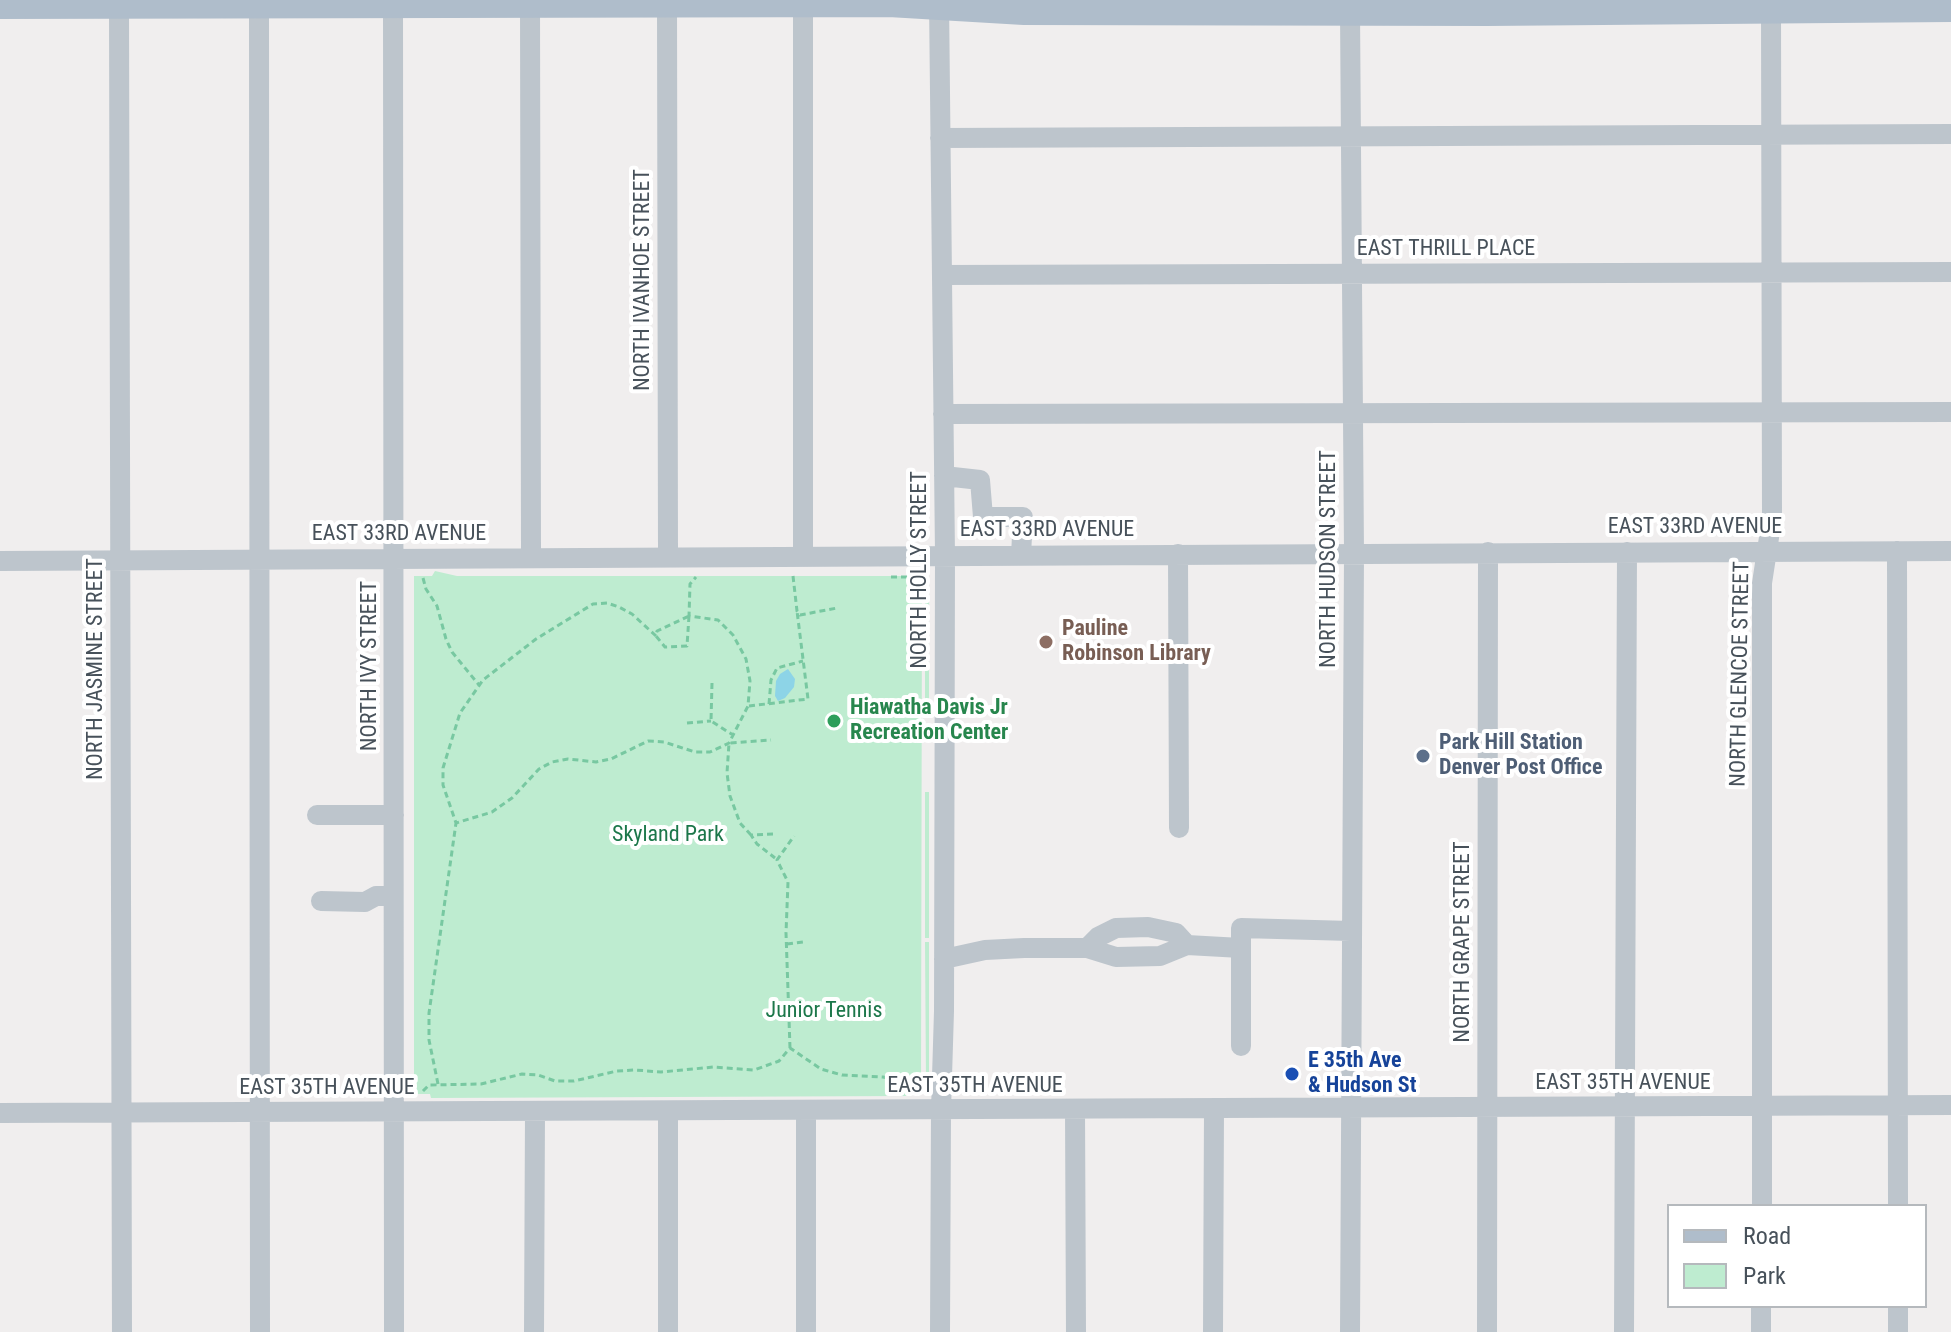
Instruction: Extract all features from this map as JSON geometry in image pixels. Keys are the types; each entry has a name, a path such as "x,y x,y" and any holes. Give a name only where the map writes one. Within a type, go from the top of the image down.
{"main road":[{"path":"0,6 394,2 939,4 1024,12 1487,13 1770,5 1951,9"}],"street":[{"name":"NORTH IVY STREET","path":"394,2 394,1332"},
{"path":"530,3 531,557"},
{"path":"259,4 260,1332"},
{"name":"NORTH IVANHOE STREET","path":"667,4 668,557"},
{"path":"803,4 803,556"},
{"name":"NORTH HOLLY STREET","path":"939,4 945,555 940,1332"},
{"name":"NORTH GLENCOE STREET","path":"1762,1204 1762,583 1772,518 1770,5"},
{"name":"NORTH JASMINE STREET","path":"119,6 122,1332"},
{"name":"NORTH HUDSON STREET","path":"1350,11 1354,553 1350,1332"},
{"path":"940,138 1951,134"},
{"name":"EAST THRILL PLACE","path":"942,275 1951,272"},
{"path":"943,414 1951,412"},
{"path":"944,476 980,480 983,517 1023,517 1021,555"},
{"path":"1897,551 1898,1204"},
{"name":"EAST 33RD AVENUE","path":"0,561 1951,551"},
{"name":"NORTH GRAPE STREET","path":"1487,1332 1488,552"},
{"path":"1624,1332 1627,552"},
{"path":"1178,554 1179,828"},
{"path":"317,815 394,815"},
{"path":"321,901 365,902 376,896 393,896"},
{"path":"1087,948 1098,937 1116,928 1148,927 1176,933 1187,945"},
{"path":"1241,1046 1241,928 1351,931"},
{"path":"944,959 985,950 1087,948 1116,957 1160,956 1187,945 1241,948"},
{"name":"EAST 35TH AVENUE","path":"0,1113 1951,1105"},
{"path":"1075,1109 1076,1332"},
{"path":"1213,1332 1214,1109"},
{"path":"806,1110 806,1332"},
{"path":"668,1111 668,1332"},
{"path":"534,1332 535,1112"},
{"path":"1761,1308 1761,1332"},
{"path":"1898,1308 1898,1332"}],"path":[{"path":"422,573 452,652 479,685"},
{"path":"748,706 808,699 793,576"},
{"path":"439,1085 432,1063 429,1013 456,823 443,785 443,768 460,713 479,685 536,639 593,604 607,603 632,614 665,647 687,646 690,584"},
{"path":"797,611 800,615 837,608"},
{"path":"420,1093 429,1085 481,1084 522,1074 555,1081 574,1081 635,1070 661,1072 714,1067 754,1070 779,1061 790,1048 788,882 777,860 757,844 740,823 730,796 727,773 729,743 748,706 750,681 746,659 733,635 718,620 689,616 657,631 656,636"},
{"path":"769,705 771,680 777,668 803,661"},
{"path":"711,721 712,683"},
{"path":"687,723 711,721 733,735"},
{"path":"456,823 492,812 512,798 539,769 552,762 611,759 648,741 664,742 695,752 710,752 729,743 771,740"},
{"path":"751,835 773,834"},
{"path":"777,860 794,836"},
{"path":"787,944 803,942"},
{"path":"790,1048 821,1069 842,1075 883,1077 924,1086"}],"green space":[{"name":"Skyland Park","path":"435,571 457,576 922,576 921,1094 431,1098 430,1094 414,1094 414,576 432,576"},
{"path":"925,586 929,586 929,700 925,700"},
{"path":"925,792 929,792 929,938 925,938"},
{"path":"925,942 929,942 929,1083 926,1083"}],"water":[{"path":"788,669 795,679 794,687 778,701 775,696 776,681"}],"place":[{"name":"Pauline Robinson Library","path":"1046,642"},
{"name":"Hiawatha Davis Jr Recreation Center","path":"834,721"},
{"name":"Park Hill Station Denver Post Office","path":"1423,756"},
{"name":"E 35th Ave & Hudson St","path":"1292,1074"}],"park label":[{"name":"Junior Tennis","path":"824,1011"}]}
